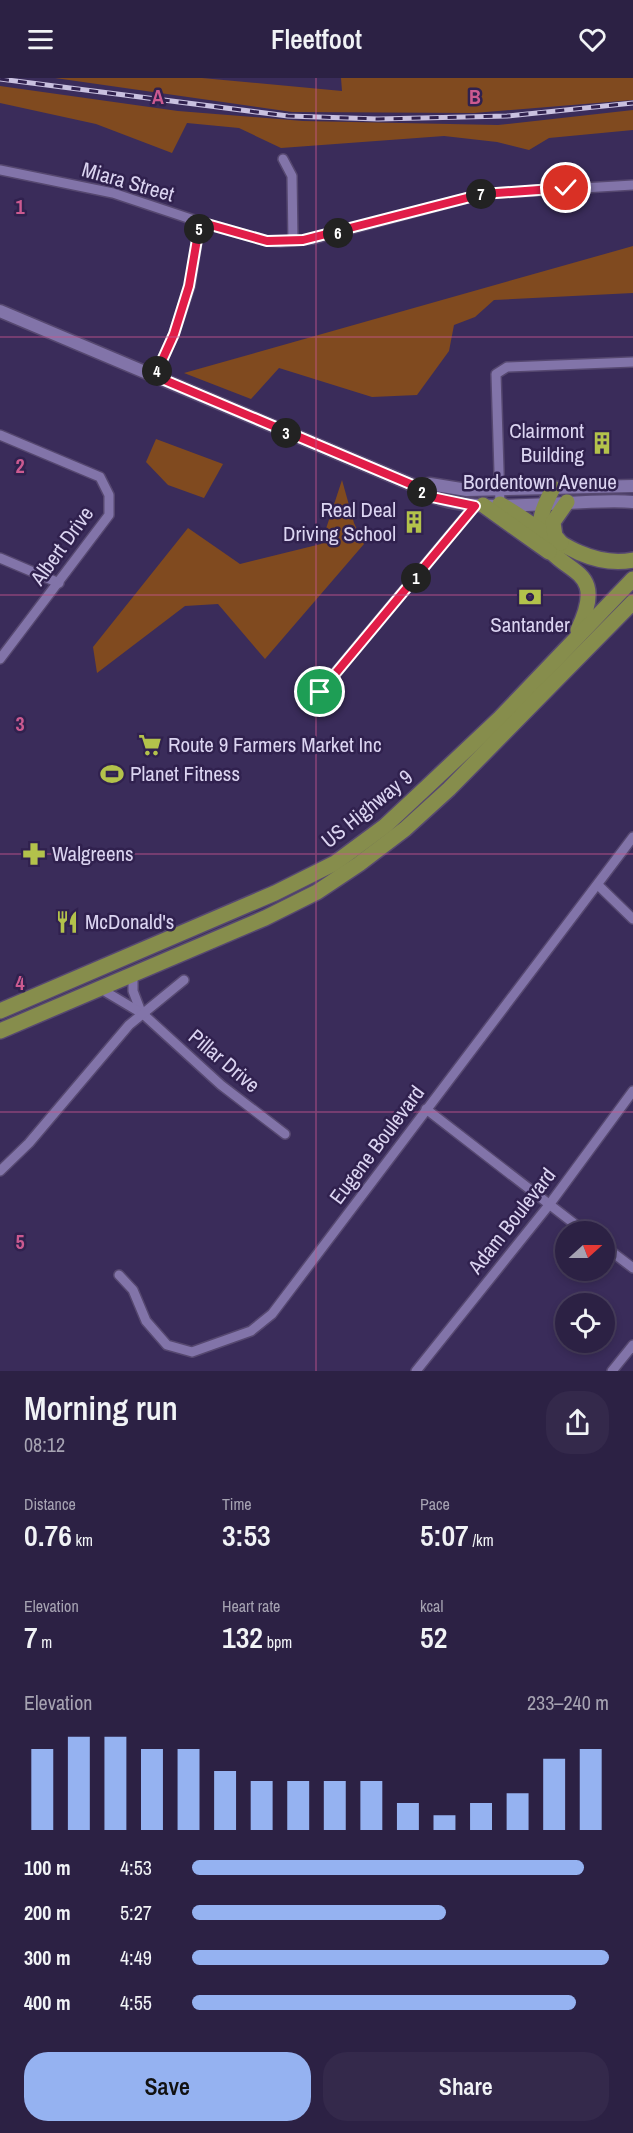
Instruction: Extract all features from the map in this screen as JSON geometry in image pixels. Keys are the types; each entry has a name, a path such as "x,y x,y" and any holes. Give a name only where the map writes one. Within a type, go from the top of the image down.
{"highway":[{"path":"541,532 546,503 553,488"},
{"path":"500,496 541,532 584,579 589,596 586,614 574,638"},
{"path":"557,548 553,522 567,502"},
{"path":"479,505 557,548 619,562 633,560"},
{"name":"US Highway 9","path":"0,1011 276,894 335,863 385,826 500,718 574,638 633,579"},
{"name":"US Highway 9","path":"0,1031 265,918 317,892 359,864 405,829 449,789 626,615 633,602"}],"street":[{"path":"283,159 292,176 293,241"},
{"name":"Miara Street","path":"0,170 113,193 267,241 293,241 341,232 482,194 633,185"},
{"path":"155,376 174,334 189,286 200,222"},
{"name":"Bordentown Avenue","path":"0,311 415,486 427,496 479,505 500,496 553,488 633,486"},
{"path":"500,496 496,374 507,367 633,362"},
{"name":"Albert Drive","path":"0,435 100,477 110,495 109,515 0,659"},
{"name":"Bordentown Avenue","path":"415,486 430,484 546,503 633,502"},
{"path":"320,692 479,505"},
{"path":"0,558 59,583"},
{"name":"Eugene Boulevard","path":"119,1275 133,1290 146,1321 167,1345 192,1352 251,1331 272,1314 633,837"},
{"path":"598,885 633,919"},
{"path":"133,975 133,991 142,1014"},
{"path":"0,1171 29,1143 142,1014 184,980"},
{"name":"Pillar Drive","path":"101,989 142,1014 221,1085 285,1134"},
{"name":"Adam Boulevard","path":"416,1371 549,1204 633,1091"},
{"path":"426,1109 571,1221"},
{"path":"615,1254 633,1268"},
{"path":"612,1371 633,1345"}],"shaded area":[{"path":"55,78 202,78 342,91 341,78 633,78 633,100 474,113 292,112"},
{"path":"0,86 178,111 303,121 498,125 633,110 633,130 549,138 529,150 497,142 444,136 281,148 239,128 187,123 172,153 96,124 0,103"},
{"path":"633,246 633,293 494,300 475,317 454,325 449,351 417,395 372,397 279,368 251,399 184,373"},
{"path":"156,439 223,464 204,498 168,485 146,462"},
{"path":"342,480 354,523 364,544 265,659 218,604 185,606 97,673 93,647 188,528 240,564 321,544"}],"railway":[{"path":"0,79 288,116 378,119 507,116 633,103"}],"place":[{"name":"Clairmont Building","path":"602,443"},
{"name":"Real Deal Driving School","path":"414,522"},
{"name":"Santander","path":"530,597"},
{"name":"Route 9 Farmers Market Inc","path":"150,745"},
{"name":"Planet Fitness","path":"112,774"},
{"name":"Walgreens","path":"34,854"},
{"name":"McDonald's","path":"67,922"}],"route":[{"path":"320,692 475,506 427,496 415,486 155,376 174,334 189,286 200,222 267,241 303,240 482,194 498,191 566,188"}]}
